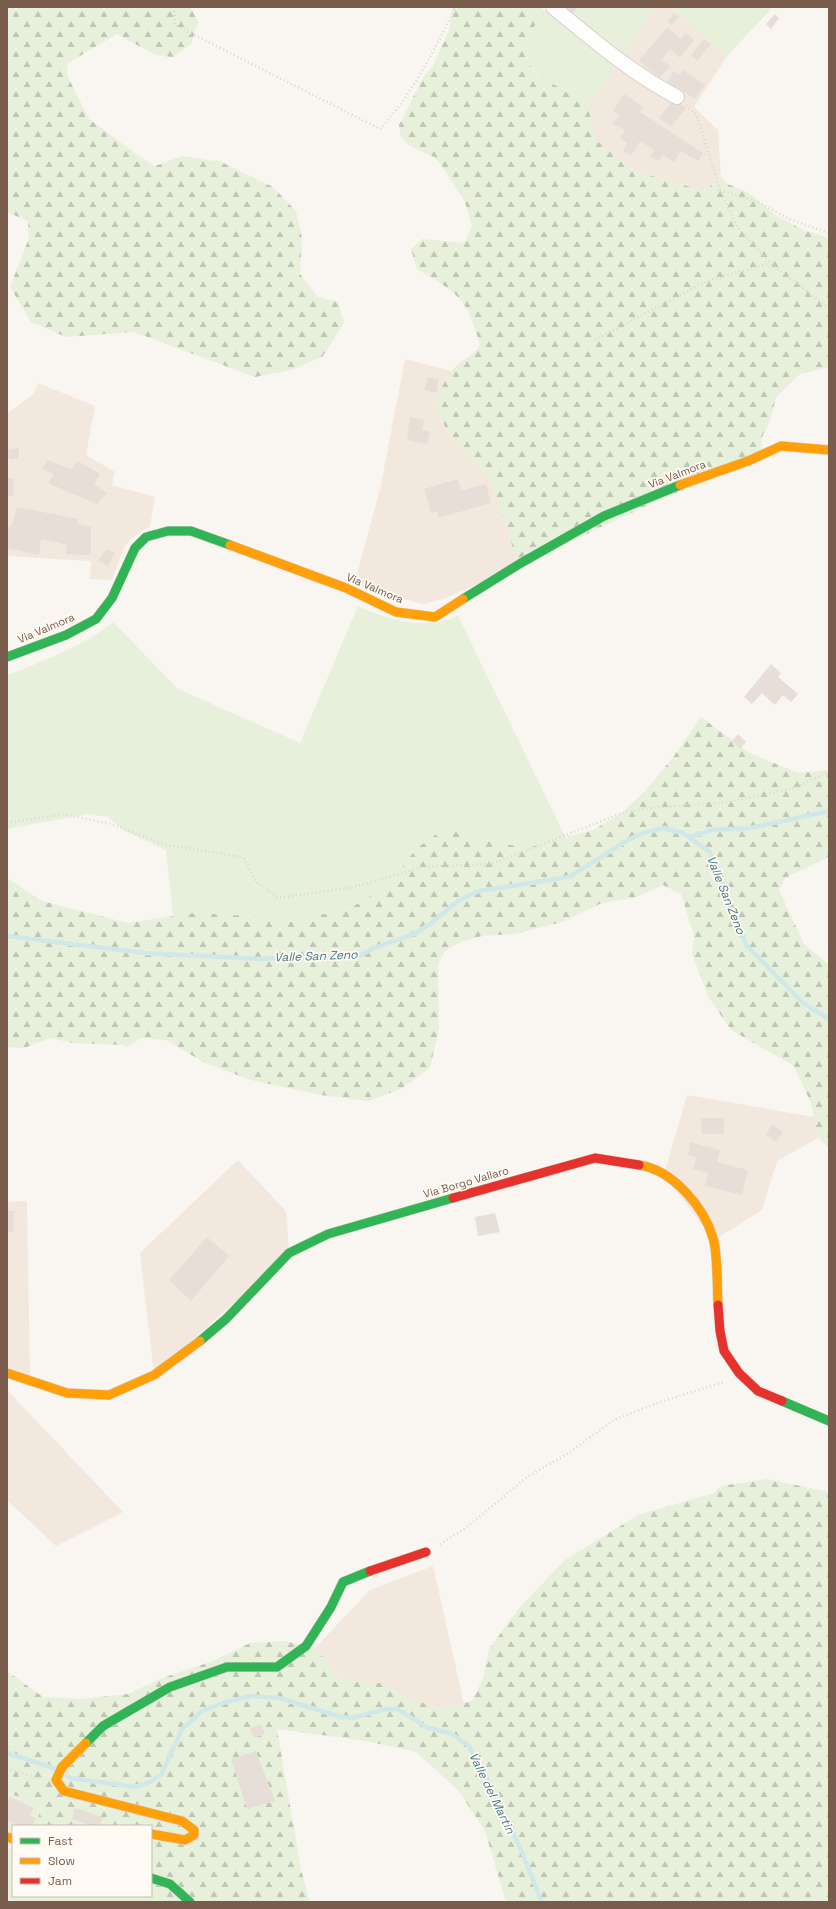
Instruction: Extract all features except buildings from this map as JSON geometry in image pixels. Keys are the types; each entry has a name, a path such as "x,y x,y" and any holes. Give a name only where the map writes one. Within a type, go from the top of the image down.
{"street":[{"path":"553,7 622,63 658,87 677,97"},
{"name":"Via Valmora","path":"7,657 66,635 96,619 112,598 135,548 146,537 168,531 191,531 346,588 396,612 435,617 520,563 604,516 685,483 748,461 781,446 829,450"},
{"name":"Via Borgo Vallaro","path":"7,1373 67,1393 109,1395 127,1388 154,1374 198,1343 226,1319 289,1253 328,1234 595,1158 647,1166 664,1175 687,1194 707,1221 714,1240 720,1331 724,1351 738,1373 758,1391 829,1421"},
{"path":"152,1834 185,1840 194,1835 194,1830 182,1820 64,1791 56,1782 62,1766 103,1726 170,1687 227,1667 277,1667 306,1646 331,1607 343,1582 385,1565 426,1552"},
{"path":"152,1878 170,1884 190,1902"}],"path":[{"path":"174,7 175,25 380,129 398,110 433,52 456,7"},
{"path":"677,97 697,116 720,190 738,228 770,263 829,308"},
{"path":"720,190 758,202 789,219 829,233"},
{"path":"595,340 708,282 770,263"},
{"path":"7,823 63,814 111,824 166,845 243,857 256,882 278,898 354,888 422,867 491,864 625,812 659,807 722,804 791,788 829,772"},
{"path":"426,1552 467,1527 527,1476 568,1454 614,1420 660,1402 722,1384 738,1373"},
{"path":"7,1769 56,1782"}],"shaded area":[{"path":"656,7 671,7 727,56 694,107 718,130 721,177 705,191 631,170 595,139 588,106"},
{"path":"405,359 451,371 435,405 447,431 490,477 519,566 443,599 423,604 382,593 355,582 381,485"},
{"path":"38,383 95,406 86,455 115,472 112,485 155,497 150,526 133,537 124,547 112,580 90,579 91,561 7,556 7,414 33,394"},
{"path":"687,1095 814,1117 818,1138 777,1161 762,1210 714,1240 664,1175"},
{"path":"238,1160 286,1211 289,1253 154,1375 140,1253"},
{"path":"27,1201 30,1380 7,1373 7,1202"},
{"path":"7,1390 123,1512 56,1546 7,1500"},
{"path":"433,1566 464,1704 441,1709 404,1696 380,1683 352,1682 335,1676 330,1665 315,1648 370,1590"}],"green space":[{"path":"7,7 191,7 198,22 191,44 173,57 155,55 117,34 68,63 67,75 89,119 136,154 155,166 182,156 215,161 217,160 273,187 296,211 302,238 300,274 318,297 338,302 344,323 322,357 291,370 255,377 134,332 66,337 31,322 10,287 29,238 28,221 7,212"},
{"path":"453,7 541,7 544,11 528,36 525,56 534,72 588,106 595,139 631,170 705,191 721,177 728,184 749,193 775,215 803,230 829,238 829,367 800,374 776,397 771,418 762,437 761,458 655,502 519,566 490,477 447,431 435,405 444,382 452,370 474,353 480,345 474,324 467,309 455,294 417,269 411,249 422,239 464,243 472,226 465,202 444,169 434,157 410,146 401,137 399,125 423,78 433,66 449,30"},
{"path":"548,7 656,7 588,106 555,87 542,77 532,67 526,56 526,42 533,26"},
{"path":"671,7 773,7 727,56"},
{"path":"358,606 382,616 407,622 433,623 458,616 566,838 527,848 485,840 458,831 416,849 388,886 350,908 291,922 253,916 193,913 173,916 166,850 125,831 108,817 88,814 7,829 7,675 77,645 103,630 113,622 178,689 300,743"},
{"path":"701,717 750,753 798,773 829,770 829,857 785,878 779,890 804,944 829,965 829,1148 818,1138 811,1103 794,1066 731,1030 709,998 692,954 694,936 681,894 663,885 634,898 602,903 562,922 515,934 482,936 463,941 445,951 438,964 439,1029 430,1068 401,1089 368,1101 321,1095 251,1080 205,1063 166,1040 141,1038 127,1047 124,1045 73,1043 50,1038 24,1048 7,1047 7,878 42,901 128,923 193,913 253,916 291,922 350,908 388,886 416,849 438,833 458,831 485,840 527,848 593,830 622,813 645,791 674,756"},
{"path":"767,1479 829,1492 829,1902 506,1902 485,1831 459,1791 416,1752 366,1741 277,1729 301,1870 299,1871 302,1873 310,1902 7,1902 7,1849 12,1848 12,1897 152,1897 152,1825 35,1825 43,1804 7,1793 7,1671 43,1697 82,1699 128,1694 162,1678 213,1661 250,1643 284,1641 315,1648 330,1665 335,1676 352,1682 380,1683 404,1696 441,1709 472,1701 483,1679 489,1649 521,1606 565,1560 638,1515 714,1493 721,1486"},
{"path":"7,1793 43,1804 35,1825 12,1825 12,1839 7,1837"}],"waterway":[{"name":"Valle San Zeno","path":"690,837 712,830 750,828 829,811"},
{"name":"Valle San Zeno","path":"7,936 144,953 261,959 302,957 342,958 359,956 374,948 414,934 430,924 458,901 479,891 569,877 628,840 643,833 664,828 683,833 710,852 721,881 726,902 747,946 803,1003 829,1019"},
{"name":"Valle del Martin","path":"64,1774 70,1778 135,1787 148,1783 161,1775 182,1729 202,1711 229,1701 252,1696 279,1698 341,1717 352,1718 386,1709 397,1709 428,1728 450,1733 469,1746 495,1793 521,1850 542,1902"},
{"name":"Valle del Martin","path":"7,1753 56,1770"}],"traffic: fast":[{"path":"463,599 521,563 604,516 680,485"},
{"path":"7,657 66,635 96,619 112,598 135,548 146,537 168,531 191,531 230,545"},
{"path":"200,1341 226,1319 289,1253 328,1234 453,1198"},
{"path":"782,1401 829,1421"},
{"path":"86,1743 103,1726 170,1687 227,1667 277,1667 306,1646 331,1607 343,1582 370,1571"},
{"path":"152,1878 170,1884 190,1902"}],"traffic: slow":[{"path":"680,485 748,461 781,446 829,450"},
{"path":"230,545 346,588 396,612 435,617 463,599"},
{"path":"639,1165 652,1168 675,1182 695,1203 709,1226 715,1245 717,1262 718,1305"},
{"path":"7,1373 67,1393 109,1395 154,1375 200,1341"},
{"path":"86,1743 62,1767 56,1780 64,1791 182,1821 194,1830 194,1835 185,1840 152,1834"},
{"path":"7,1837 12,1839"}],"traffic: jam":[{"path":"453,1198 595,1158 639,1165"},
{"path":"718,1305 720,1331 724,1351 739,1373 758,1391 782,1401"},
{"path":"370,1571 426,1552"}]}
